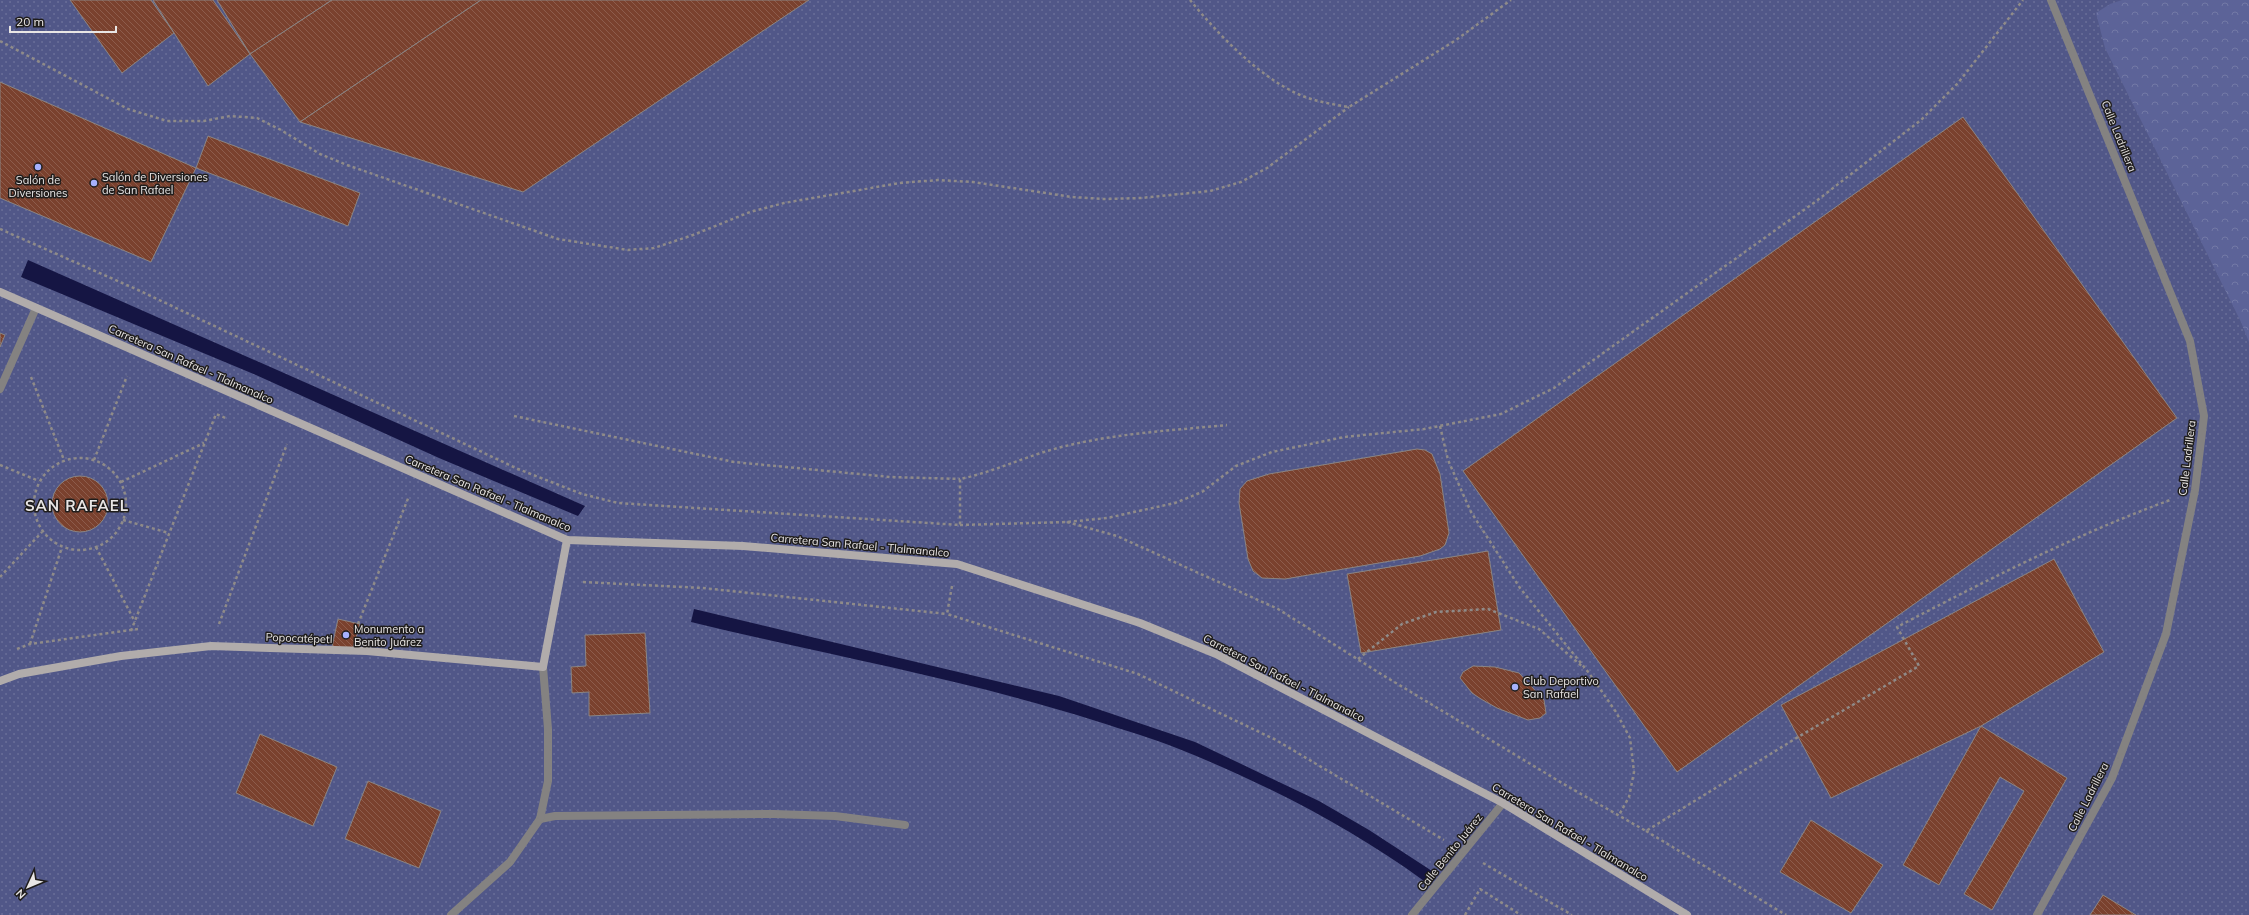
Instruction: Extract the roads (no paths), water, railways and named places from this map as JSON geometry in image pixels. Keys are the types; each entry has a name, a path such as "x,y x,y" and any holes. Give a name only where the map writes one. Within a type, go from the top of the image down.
{"street":[{"name":"Calle Ladrillera","path":"2037,915 2112,778 2166,634 2195,490 2204,416 2190,341 2051,0"},
{"name":"Carretera San Rafael - Tlalmanalco","path":"0,292 567,540 743,546 957,564 1140,623 1216,654 1503,803 1687,915"},
{"path":"0,389 36,308"},
{"path":"451,915 510,862 540,819 548,781 548,729 543,667 567,540"},
{"name":"Popocatépetl","path":"0,681 19,674 121,656 211,646 367,651 543,667"},
{"name":"Calle Benito Juárez","path":"1412,915 1465,852 1503,803"},
{"path":"540,819 554,816 774,814 835,816 905,825"}],"place":[{"name":"Salón de Diversiones","path":"38,167"},
{"name":"Salón de Diversiones de San Rafael","path":"94,183"},
{"name":"Monumento a Benito Juárez","path":"346,635"},
{"name":"Club Deportivo San Rafael","path":"1515,687"}],"district":[{"name":"SAN RAFAEL","path":"77,505"}]}
